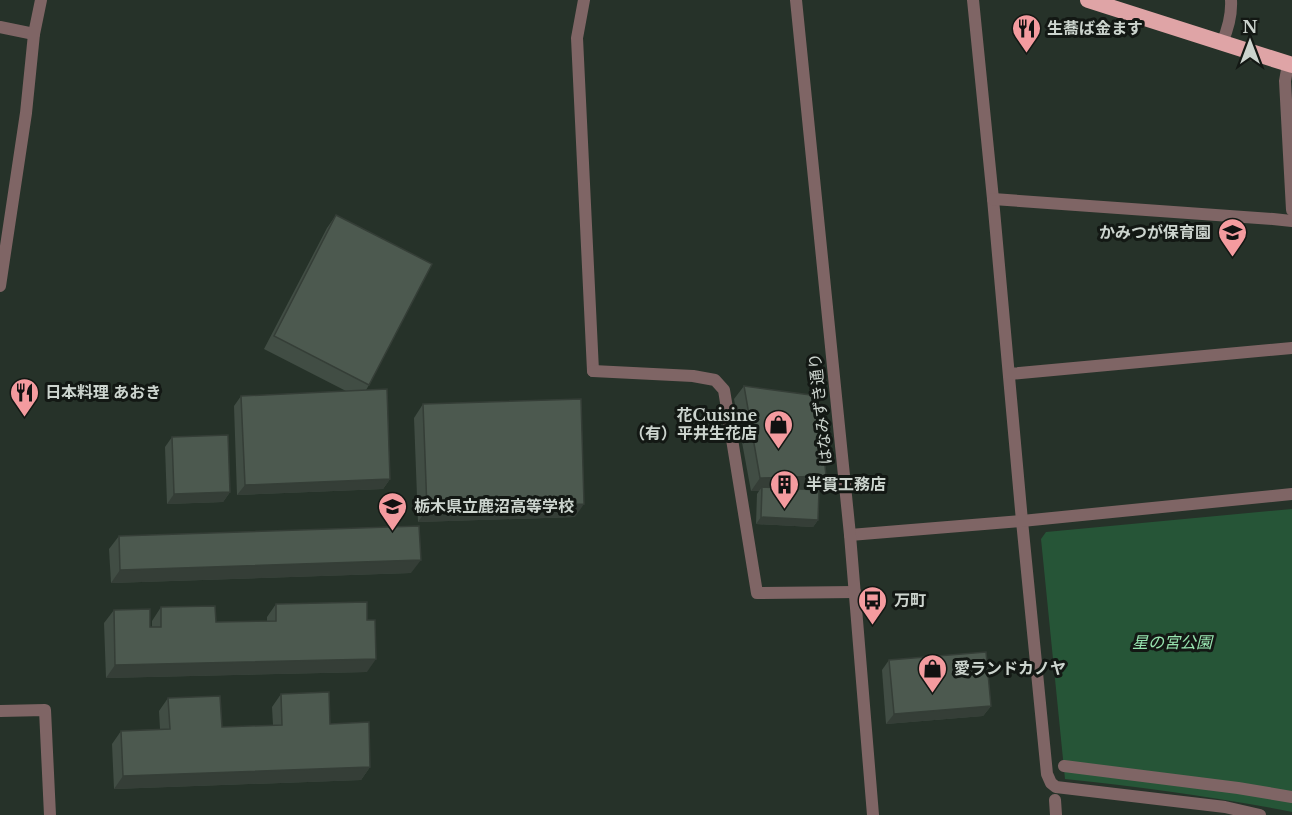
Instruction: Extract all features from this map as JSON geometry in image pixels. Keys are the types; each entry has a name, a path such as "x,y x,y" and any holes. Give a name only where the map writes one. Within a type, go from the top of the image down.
{"highway":[{"path":"1088,0 1290,64"}],"street":[{"path":"0,286 26,112 34,34 41,0"},
{"path":"584,0 577,38 593,371 693,376 715,380 724,390 757,593 855,592"},
{"name":"はなみずき通り","path":"796,0 850,535 873,815"},
{"path":"973,0 1047,774 1051,783 1056,787 1225,807 1260,815"},
{"path":"1222,43 1232,12 1231,0"},
{"path":"0,27 34,34"},
{"path":"1290,64 1285,81 1292,210"},
{"path":"993,199 1292,222"},
{"path":"1009,374 1292,348"},
{"path":"850,535 1022,521 1292,494"},
{"path":"0,711 45,710 50,815"},
{"path":"1064,766 1292,797"},
{"path":"1055,800 1056,815"}],"green space":[{"name":"星の宮公園","path":"1292,509 1292,812 1179,793 1065,779 1041,539 1046,532"}],"building":[{"path":"336,215 432,264 369,385 274,336"},
{"name":"花Cuisine （有）平井生花店","path":"744,386 818,396 826,476 760,478"},
{"path":"387,389 390,479 245,485 241,396"},
{"path":"581,399 584,504 427,509 423,404"},
{"path":"228,435 230,492 174,494 172,437"},
{"name":"半貫工務店","path":"762,487 819,490 818,520 761,517"},
{"path":"419,526 421,560 120,570 119,536"},
{"path":"367,602 367,620 375,620 376,659 115,665 114,610 150,609 150,627 161,627 161,607 215,606 216,622 276,621 276,604"},
{"name":"愛ランドカノヤ","path":"986,652 991,706 894,714 889,660"},
{"path":"329,692 330,724 369,722 370,767 123,776 121,731 170,729 168,698 220,696 222,727 282,725 281,694"}],"place":[{"name":"生蕎ば金ます","path":"1026,54"},
{"name":"かみつが保育園","path":"1232,258"},
{"name":"日本料理 あおき","path":"24,418"},
{"name":"花Cuisine （有）平井生花店","path":"778,450"},
{"name":"半貫工務店","path":"785,510"},
{"name":"栃木県立鹿沼高等学校","path":"393,532"},
{"name":"万町","path":"873,626"},
{"name":"愛ランドカノヤ","path":"933,694"}]}
